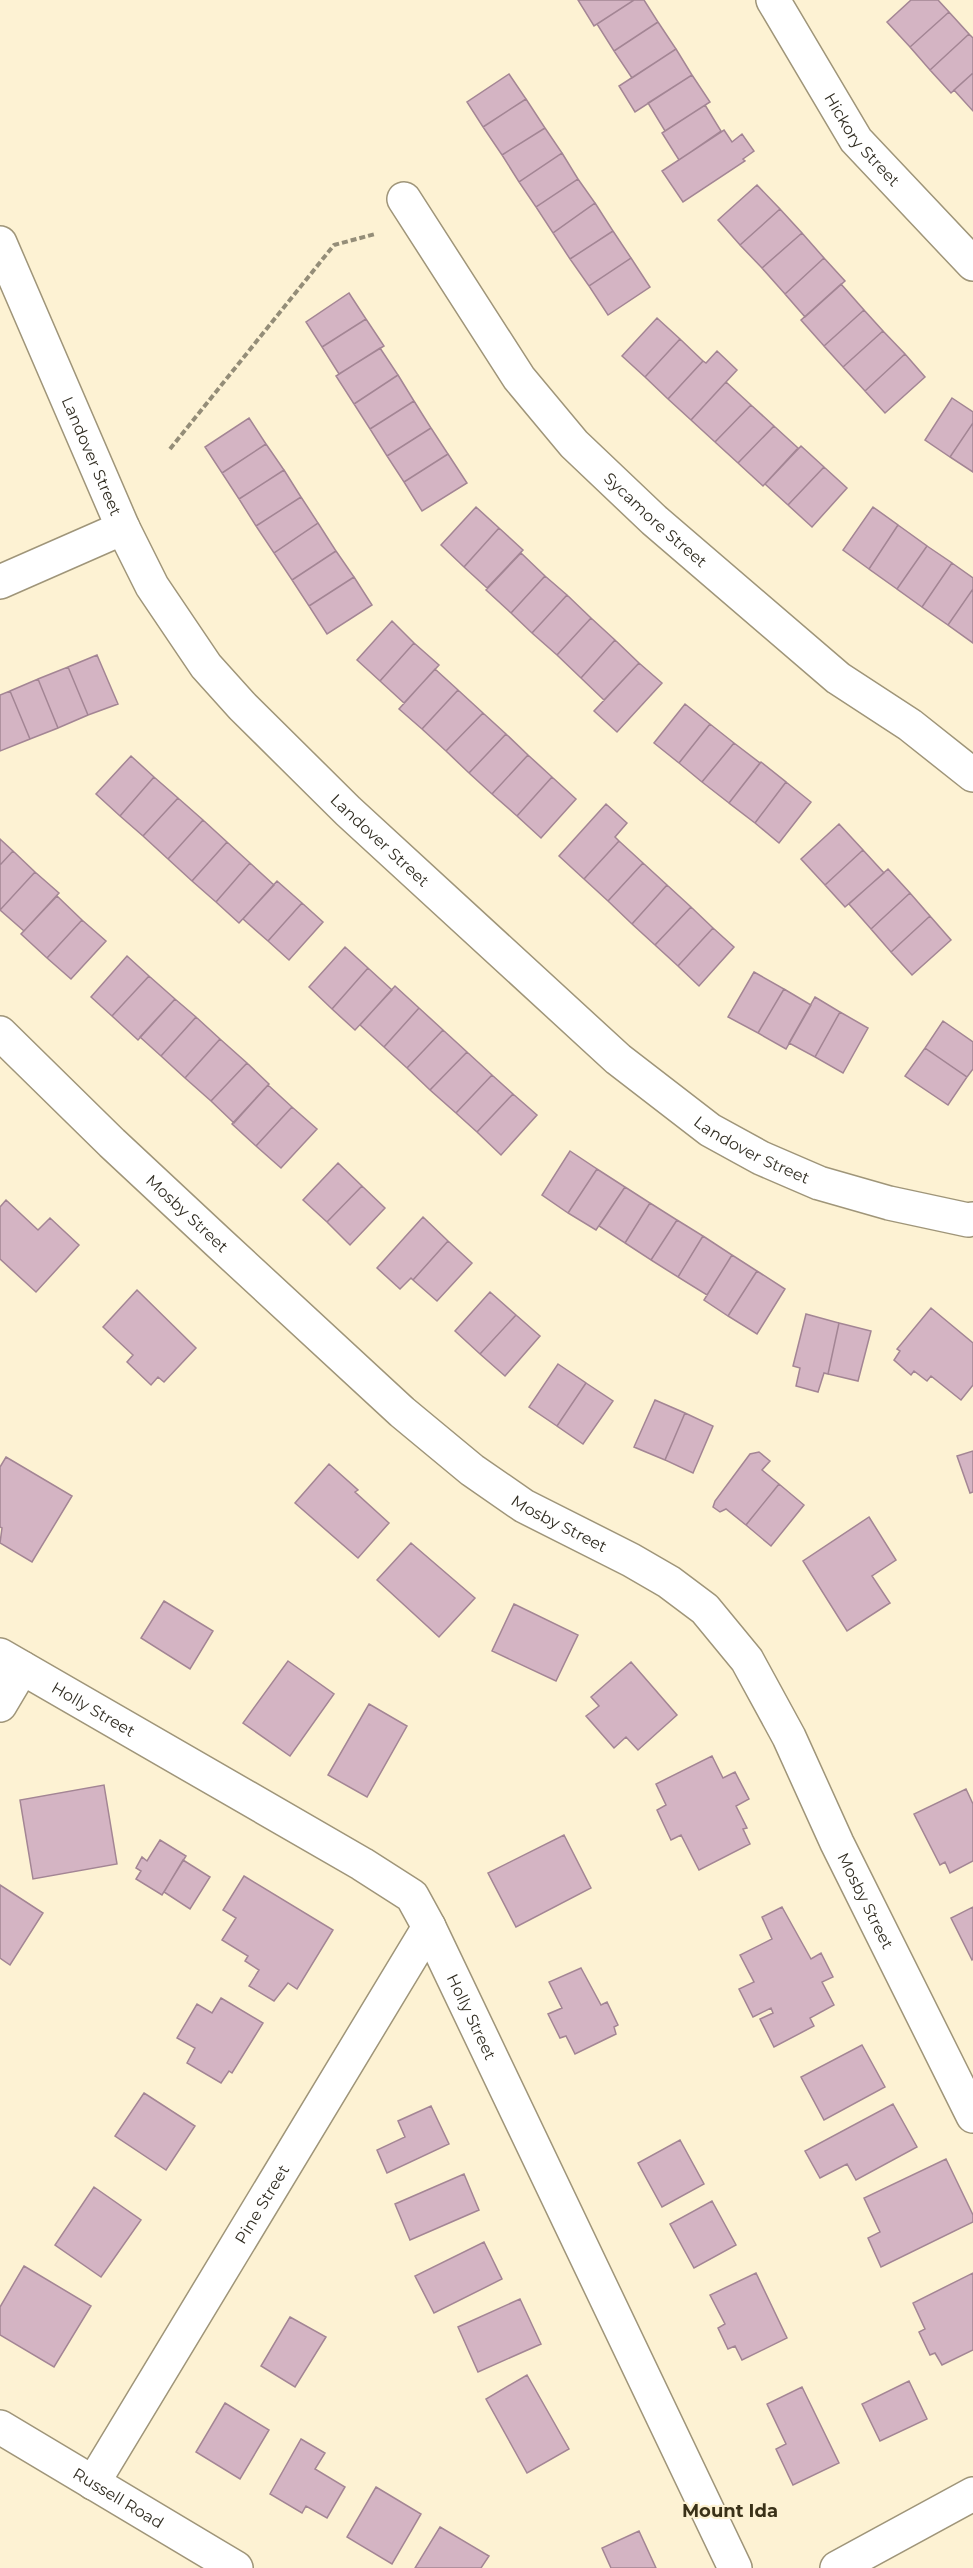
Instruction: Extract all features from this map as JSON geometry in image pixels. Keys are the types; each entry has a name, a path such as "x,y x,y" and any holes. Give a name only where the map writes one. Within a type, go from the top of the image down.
{"street":[{"name":"Hickory Street","path":"773,0 856,141 973,264"},
{"name":"Sycamore Street","path":"404,198 519,378 574,444 654,520 838,678 910,725 973,775"},
{"name":"Landover Street","path":"0,243 123,528 152,586 206,666 242,706 365,826 618,1059 710,1130 761,1158 819,1183 889,1203 968,1220 973,1219"},
{"path":"0,582 123,528"},
{"name":"Mosby Street","path":"0,1033 112,1143 217,1241 402,1412 472,1470 524,1506 650,1570 705,1609 747,1660 789,1737 837,1843 973,2116"},
{"path":"0,1705 11,1661"},
{"name":"Holly Street","path":"11,1661 362,1864 412,1896 735,2568"},
{"name":"Pine Street","path":"93,2483 429,1928"},
{"name":"Russell Road","path":"0,2427 236,2568"},
{"path":"837,2568 973,2494"}],"path":[{"path":"170,449 334,245 375,234"}],"building":[{"path":"578,0 634,0 594,26"},
{"path":"634,0 644,0 658,22 614,51 597,24"},
{"path":"911,0 938,0 949,12 910,47 887,22"},
{"path":"949,12 969,34 930,70 910,47"},
{"path":"658,22 676,49 632,78 614,51"},
{"path":"969,34 973,38 973,73 951,93 930,70"},
{"path":"676,49 692,75 635,112 619,86"},
{"path":"973,73 973,111 954,90"},
{"path":"509,74 526,99 483,127 467,102"},
{"path":"692,75 710,102 665,131 648,103"},
{"path":"526,99 545,128 502,155 483,127"},
{"path":"705,105 721,131 679,160 662,133"},
{"path":"545,128 562,153 519,182 502,155"},
{"path":"724,130 732,142 742,134 754,151 743,159 745,161 683,202 662,171"},
{"path":"562,153 578,179 536,207 519,182"},
{"path":"578,179 595,203 553,233 536,207"},
{"path":"757,185 780,209 740,245 718,220"},
{"path":"595,203 613,231 570,259 553,233"},
{"path":"780,209 802,233 762,268 740,245"},
{"path":"613,231 631,258 589,286 570,259"},
{"path":"802,233 824,258 785,294 762,268"},
{"path":"631,258 650,287 608,315 589,286"},
{"path":"824,258 845,281 805,317 785,294"},
{"path":"841,284 864,310 824,346 801,320"},
{"path":"349,293 366,319 322,347 306,322"},
{"path":"864,310 883,331 843,367 824,346"},
{"path":"657,318 680,339 645,377 622,356"},
{"path":"366,319 384,346 339,374 322,347"},
{"path":"883,331 905,354 865,391 843,367"},
{"path":"680,339 703,361 668,399 645,377"},
{"path":"380,348 398,375 354,404 336,376"},
{"path":"717,351 737,370 691,420 668,399 703,361 706,363"},
{"path":"905,354 925,377 885,413 865,391"},
{"path":"398,375 414,401 370,429 354,404"},
{"path":"726,382 751,405 715,442 691,420"},
{"path":"952,398 973,412 973,423 950,457 925,440"},
{"path":"414,401 431,428 387,456 370,429"},
{"path":"751,405 774,426 738,463 715,442"},
{"path":"249,418 266,444 222,473 205,447"},
{"path":"973,423 973,472 950,457"},
{"path":"774,426 798,448 763,486 738,463"},
{"path":"431,428 448,454 404,482 387,456"},
{"path":"266,444 284,470 239,499 222,473"},
{"path":"801,446 824,467 788,505 765,484"},
{"path":"448,454 467,483 422,511 404,482"},
{"path":"824,467 847,488 812,527 788,505"},
{"path":"284,470 301,497 256,526 239,499"},
{"path":"301,497 318,523 274,553 256,526"},
{"path":"476,507 499,528 464,567 441,545"},
{"path":"873,507 898,525 869,569 843,550"},
{"path":"318,523 336,551 292,580 274,553"},
{"path":"898,525 927,546 897,589 869,569"},
{"path":"499,528 523,550 487,588 464,567"},
{"path":"927,546 952,563 922,607 897,589"},
{"path":"336,551 354,577 309,606 292,580"},
{"path":"521,553 545,576 511,613 486,590"},
{"path":"952,563 973,578 973,589 948,625 922,607"},
{"path":"545,576 567,595 532,633 511,613"},
{"path":"354,577 372,605 327,634 309,606"},
{"path":"973,589 973,643 948,625"},
{"path":"567,595 591,618 557,655 532,633"},
{"path":"591,618 615,640 581,678 557,655"},
{"path":"392,621 414,643 380,681 357,660"},
{"path":"615,640 639,663 604,700 581,678"},
{"path":"414,643 439,665 404,703 380,681"},
{"path":"97,655 118,704 88,715 68,667"},
{"path":"639,663 662,683 617,732 594,711"},
{"path":"68,667 88,715 58,728 38,679"},
{"path":"435,669 458,690 422,729 399,709"},
{"path":"38,679 58,728 30,739 10,691"},
{"path":"458,690 483,713 446,751 422,729"},
{"path":"10,691 30,739 0,751 0,695"},
{"path":"685,704 710,724 679,763 654,743"},
{"path":"483,713 506,734 469,773 446,751"},
{"path":"710,724 734,743 702,782 679,763"},
{"path":"506,734 528,755 492,794 469,773"},
{"path":"734,743 760,763 729,803 702,782"},
{"path":"528,755 552,777 517,816 492,794"},
{"path":"131,756 154,777 120,816 96,794"},
{"path":"761,762 786,782 755,823 729,803"},
{"path":"154,777 178,798 143,836 120,816"},
{"path":"552,777 576,799 541,838 517,816"},
{"path":"786,782 811,802 779,843 755,823"},
{"path":"178,798 203,820 168,859 143,836"},
{"path":"606,804 627,823 615,837 619,841 584,879 559,856"},
{"path":"203,820 227,842 192,881 168,859"},
{"path":"839,824 863,850 825,885 801,859"},
{"path":"0,839 13,851 0,865"},
{"path":"619,841 643,863 608,901 584,879"},
{"path":"227,842 250,863 216,902 192,881"},
{"path":"863,850 884,873 845,907 825,885"},
{"path":"13,851 35,872 0,910 0,865"},
{"path":"250,863 274,885 239,923 216,902"},
{"path":"643,863 667,885 632,924 608,901"},
{"path":"888,869 910,893 871,929 849,904"},
{"path":"35,872 59,893 24,931 0,910"},
{"path":"277,881 302,903 268,941 243,919"},
{"path":"667,885 691,907 655,945 632,924"},
{"path":"910,893 930,916 891,952 871,929"},
{"path":"57,896 82,920 47,958 21,934"},
{"path":"302,903 323,922 289,960 268,941"},
{"path":"691,907 713,928 678,966 655,945"},
{"path":"930,916 951,940 912,975 891,952"},
{"path":"82,920 106,941 71,979 47,958"},
{"path":"713,928 734,947 699,986 678,966"},
{"path":"345,947 368,968 332,1009 309,987"},
{"path":"127,956 149,976 112,1016 91,997"},
{"path":"368,968 392,990 355,1030 332,1009"},
{"path":"754,972 784,989 758,1033 728,1017"},
{"path":"149,976 175,999 138,1040 112,1016"},
{"path":"395,986 419,1008 384,1047 360,1025"},
{"path":"784,989 811,1005 786,1049 758,1033"},
{"path":"815,997 840,1012 815,1057 789,1043"},
{"path":"175,999 196,1017 161,1056 140,1037"},
{"path":"419,1008 443,1030 407,1068 384,1047"},
{"path":"840,1012 868,1028 843,1073 815,1057"},
{"path":"196,1017 220,1039 185,1078 161,1056"},
{"path":"943,1021 973,1042 973,1069 967,1077 925,1048"},
{"path":"443,1030 467,1052 430,1090 407,1068"},
{"path":"220,1039 247,1063 211,1101 185,1078"},
{"path":"925,1048 967,1077 948,1105 905,1076"},
{"path":"467,1052 492,1075 456,1113 430,1090"},
{"path":"247,1063 269,1084 234,1123 211,1101"},
{"path":"492,1075 513,1094 477,1132 456,1113"},
{"path":"268,1085 292,1107 256,1146 232,1124"},
{"path":"513,1094 537,1115 501,1155 477,1132"},
{"path":"292,1107 317,1129 281,1168 256,1146"},
{"path":"570,1151 597,1169 568,1213 542,1195"},
{"path":"338,1163 362,1186 327,1222 303,1200"},
{"path":"597,1169 625,1187 596,1230 568,1213"},
{"path":"362,1186 385,1208 350,1245 327,1222"},
{"path":"625,1187 650,1203 625,1243 599,1226"},
{"path":"6,1200 38,1230 50,1218 79,1245 36,1292 0,1259 0,1207"},
{"path":"650,1203 677,1220 651,1260 625,1243"},
{"path":"423,1217 448,1241 413,1280 411,1278 400,1289 377,1268"},
{"path":"677,1220 703,1236 678,1277 651,1260"},
{"path":"703,1236 732,1255 707,1295 678,1277"},
{"path":"448,1241 472,1263 437,1301 413,1280"},
{"path":"732,1255 757,1271 728,1316 704,1300"},
{"path":"757,1271 785,1289 757,1334 728,1316"},
{"path":"137,1290 196,1348 164,1382 158,1377 151,1385 127,1362 133,1355 103,1327"},
{"path":"490,1292 516,1315 480,1354 455,1331"},
{"path":"931,1308 973,1343 973,1385 961,1400 931,1376 927,1381 914,1371 911,1375 894,1360 900,1351 897,1349"},
{"path":"806,1314 839,1323 828,1374 824,1373 818,1392 796,1386 800,1368 793,1366"},
{"path":"516,1315 540,1336 505,1376 480,1354"},
{"path":"839,1323 871,1331 858,1381 828,1374"},
{"path":"558,1364 586,1383 557,1426 529,1407"},
{"path":"586,1383 613,1401 583,1444 557,1426"},
{"path":"655,1400 685,1413 665,1460 634,1447"},
{"path":"685,1413 713,1426 693,1473 665,1460"},
{"path":"973,1451 973,1492 970,1493 957,1456"},
{"path":"759,1452 770,1461 762,1470 779,1484 746,1525 726,1509 720,1512 713,1507 750,1454"},
{"path":"6,1457 72,1496 32,1562 0,1543 2,1528 0,1527 0,1467"},
{"path":"329,1464 389,1523 358,1558 295,1503"},
{"path":"779,1484 804,1505 771,1546 746,1525"},
{"path":"869,1517 896,1560 872,1576 890,1603 847,1631 803,1561"},
{"path":"411,1543 475,1598 439,1637 377,1580"},
{"path":"164,1601 213,1631 190,1669 141,1638"},
{"path":"514,1604 578,1635 556,1681 492,1651"},
{"path":"288,1661 334,1694 290,1756 243,1723"},
{"path":"631,1662 677,1715 638,1750 626,1737 614,1748 586,1716 599,1706 591,1697"},
{"path":"369,1704 407,1726 367,1797 328,1775"},
{"path":"712,1756 723,1778 735,1772 749,1799 736,1806 747,1828 743,1829 750,1844 699,1870 681,1835 671,1840 657,1810 666,1805 656,1784"},
{"path":"104,1785 117,1864 33,1879 20,1800"},
{"path":"966,1789 973,1804 973,1861 950,1873 945,1862 940,1865 914,1814"},
{"path":"564,1835 591,1888 516,1927 488,1873"},
{"path":"160,1840 186,1856 162,1895 136,1879 141,1871 136,1868 142,1857 147,1861"},
{"path":"183,1860 210,1877 190,1909 164,1892"},
{"path":"244,1876 333,1930 297,1989 288,1983 274,2001 249,1986 259,1970 245,1961 248,1956 222,1940 236,1918 223,1910"},
{"path":"0,1885 43,1913 10,1965 0,1958"},
{"path":"782,1907 811,1959 821,1953 833,1977 822,1982 834,2005 810,2018 814,2026 774,2047 760,2019 773,2013 771,2008 753,2017 739,1989 754,1982 740,1955 772,1939 762,1917"},
{"path":"973,1907 973,1959 972,1960 951,1918"},
{"path":"581,1968 601,2005 607,2002 618,2025 614,2027 616,2034 575,2054 566,2036 560,2038 548,2014 562,2008 549,1982"},
{"path":"221,1998 263,2023 232,2073 229,2071 221,2083 187,2063 195,2048 177,2038 197,2004 212,2013"},
{"path":"862,2045 885,2087 824,2120 801,2077"},
{"path":"144,2093 195,2126 166,2170 115,2136"},
{"path":"893,2104 917,2147 856,2180 847,2164 820,2178 805,2151"},
{"path":"431,2106 449,2144 387,2173 377,2150 405,2137 398,2121"},
{"path":"680,2140 704,2184 662,2207 638,2163"},
{"path":"946,2159 973,2215 973,2222 881,2267 868,2238 880,2232 864,2198"},
{"path":"464,2174 479,2210 410,2240 395,2204"},
{"path":"94,2187 141,2220 101,2277 55,2245"},
{"path":"712,2201 736,2245 694,2268 670,2224"},
{"path":"484,2242 502,2279 434,2313 415,2276"},
{"path":"24,2266 91,2306 54,2367 0,2335 0,2307"},
{"path":"756,2273 787,2338 742,2360 735,2346 728,2349 718,2328 725,2324 710,2295"},
{"path":"973,2273 973,2350 942,2365 935,2353 930,2355 919,2332 925,2329 913,2303"},
{"path":"520,2299 541,2344 478,2372 458,2327"},
{"path":"290,2317 326,2337 295,2387 261,2366"},
{"path":"527,2375 569,2449 527,2473 486,2399"},
{"path":"909,2381 927,2419 880,2441 862,2404"},
{"path":"802,2387 839,2463 793,2485 776,2449 786,2444 767,2404"},
{"path":"225,2403 269,2430 240,2479 196,2452"},
{"path":"301,2439 325,2453 315,2469 345,2487 327,2518 306,2506 302,2513 270,2494"},
{"path":"376,2487 421,2514 392,2564 347,2537"},
{"path":"440,2527 489,2556 481,2568 415,2568"},
{"path":"639,2531 656,2568 611,2568 602,2548"}],"district":[{"name":"Mount Ida","path":"730,2511"}]}
